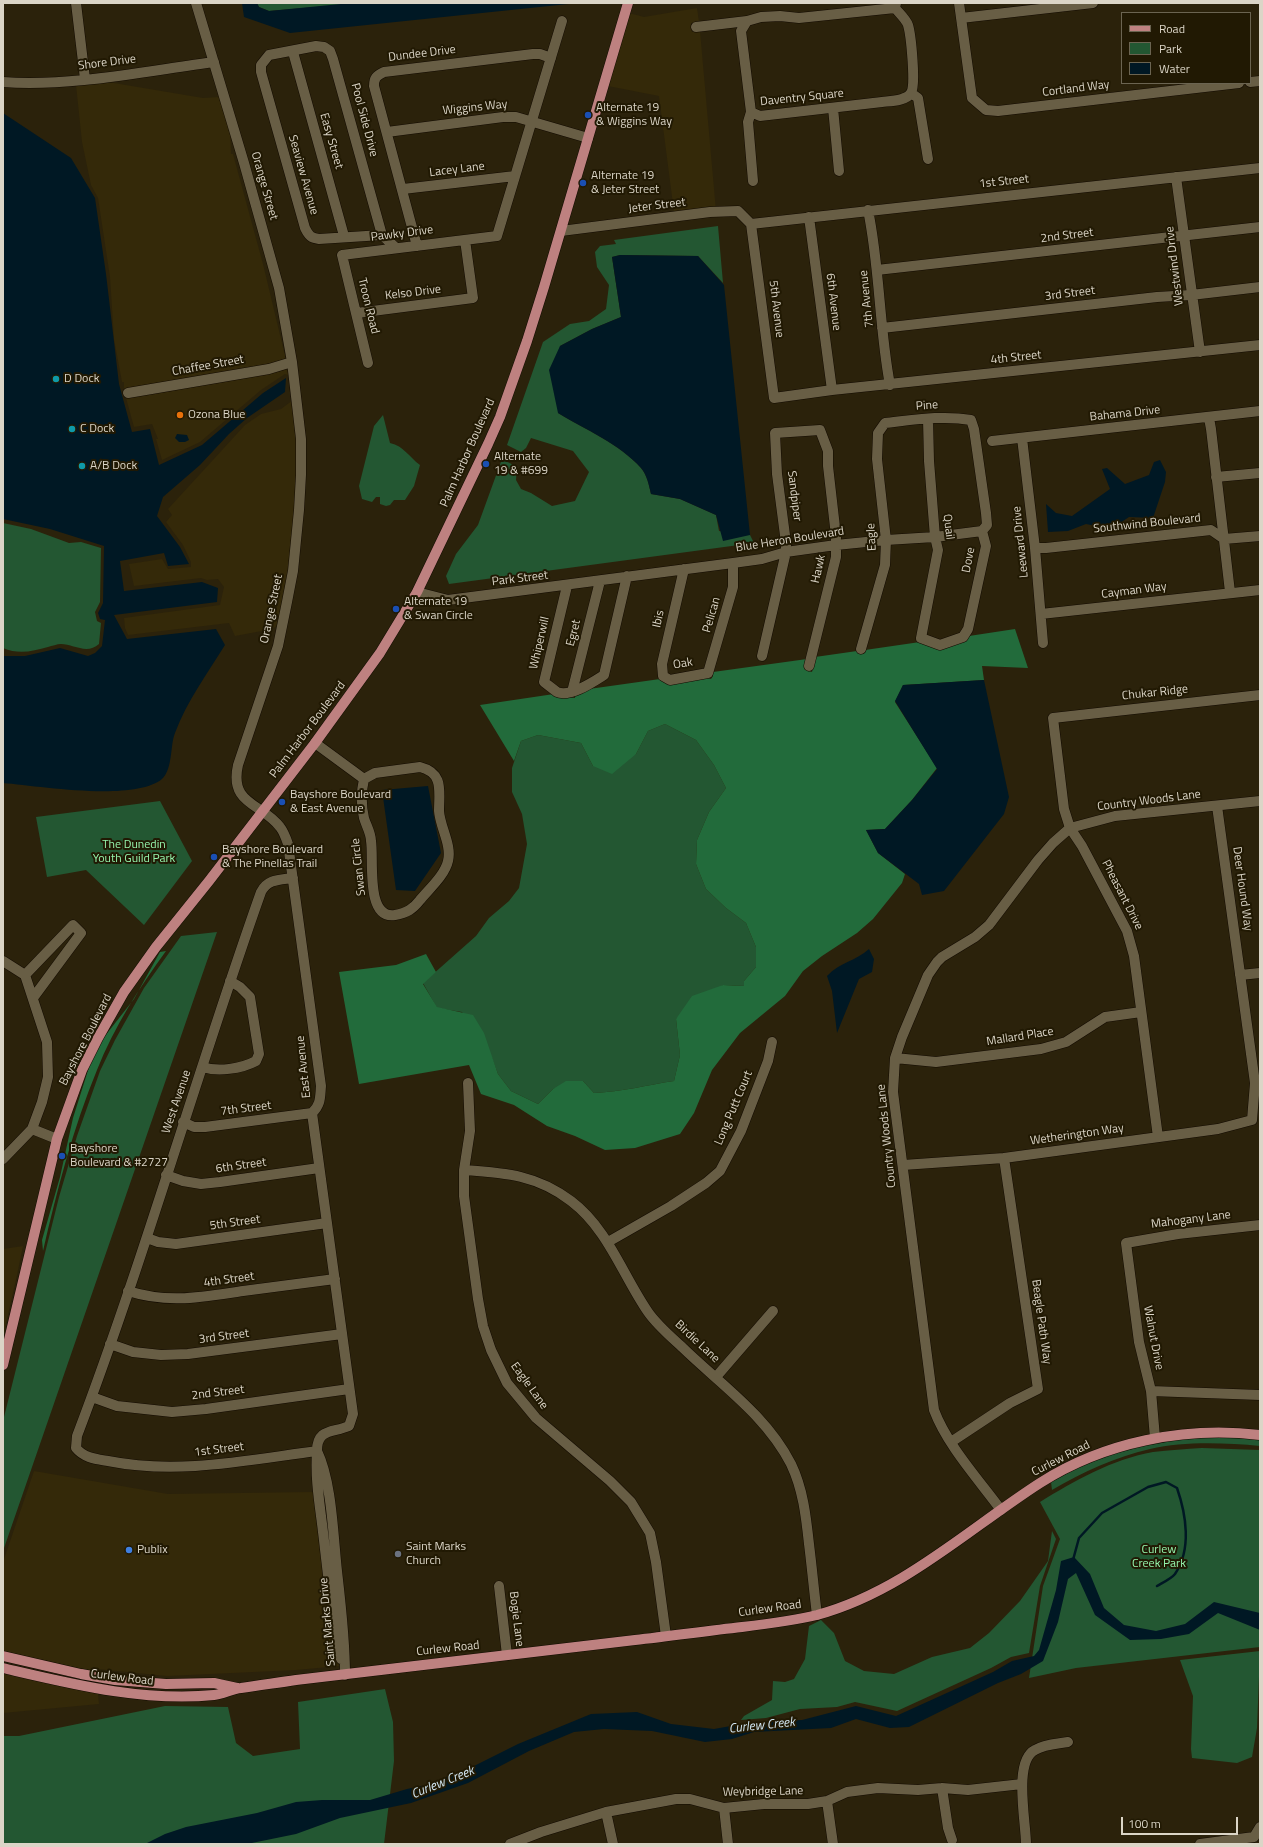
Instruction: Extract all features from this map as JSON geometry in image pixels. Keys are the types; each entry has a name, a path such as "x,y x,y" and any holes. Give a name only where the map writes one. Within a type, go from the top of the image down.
{"main road":[{"name":"Palm Harbor Boulevard","path":"262,812 315,743 380,653 417,592 467,490 500,417 527,341 628,3"},
{"name":"Bayshore Boulevard","path":"3,1365 57,1139 82,1070 124,992 156,947 210,882 262,812"},
{"name":"Curlew Road","path":"3,1668 95,1689 143,1695 216,1695 239,1688 666,1636 784,1621 817,1615 849,1605 891,1585 918,1569 1042,1482 1066,1469 1115,1449 1155,1438 1200,1433 1260,1434"},
{"name":"Curlew Road","path":"3,1656 81,1674 115,1680 173,1684 214,1683 239,1688"},
{"path":"3,1661 80,1680 115,1680"}],"street":[{"path":"76,3 86,79"},
{"name":"Orange Street","path":"196,3 279,288 292,362 301,439 301,475 293,571 278,646 238,765 236,780 237,786 242,795 262,812"},
{"path":"959,3 961,18 1093,3"},
{"path":"696,27 747,21 761,17 780,16 799,18 896,5 908,24 914,75 911,93 918,98 928,159"},
{"name":"Cortland Way","path":"961,18 972,98 986,110 998,111 1230,84"},
{"path":"465,240 497,236 562,21"},
{"name":"Daventry Square","path":"747,21 741,31 751,112 760,116 898,100 911,93"},
{"name":"Pool Side Drive","path":"293,52 316,46 324,47 330,51 382,234"},
{"name":"Easy Street","path":"293,52 344,236"},
{"name":"Seaview Avenue","path":"293,52 269,55 261,65 269,102 305,228 311,238 320,239 382,234"},
{"name":"Dundee Drive","path":"417,246 374,86 374,80 377,76 384,72 533,54 540,54 551,58"},
{"name":"Shore Drive","path":"3,82 27,84 86,79 214,62"},
{"path":"833,108 839,171"},
{"path":"751,112 748,122 753,181"},
{"name":"Wiggins Way","path":"387,132 503,116 516,117 532,121 588,138"},
{"name":"1st Street","path":"751,224 1260,168"},
{"name":"Lacey Lane","path":"402,189 515,176"},
{"name":"Westwind Drive","path":"1176,177 1200,352"},
{"name":"7th Avenue","path":"868,210 877,270 882,328 890,385"},
{"name":"Jeter Street","path":"561,231 710,212 738,211 751,224"},
{"name":"6th Avenue","path":"809,217 832,390"},
{"name":"5th Avenue","path":"751,224 774,398"},
{"name":"2nd Street","path":"877,270 1260,228"},
{"path":"382,234 396,248"},
{"name":"Pawky Drive","path":"342,255 465,240"},
{"name":"Kelso Drive","path":"357,313 473,298 465,240"},
{"name":"Troon Road","path":"342,255 368,363"},
{"name":"3rd Street","path":"882,328 1260,287"},
{"name":"4th Street","path":"774,398 832,390 1260,345"},
{"name":"Chaffee Street","path":"128,393 269,369 292,362"},
{"name":"Bahama Drive","path":"992,441 1209,418 1260,411"},
{"name":"Pine","path":"885,422 954,417 971,420"},
{"path":"1209,418 1230,592"},
{"name":"Quail","path":"921,638 938,550 935,537 929,461 928,419"},
{"name":"Dove","path":"921,638 940,646 963,637 968,629 986,546 982,531 987,525 974,429 971,420"},
{"name":"Eagle","path":"861,649 886,565 886,540 877,459 878,433 885,422"},
{"name":"Hawk","path":"775,433 820,430 828,451 836,557 809,666"},
{"name":"Sandpiper","path":"762,656 786,552 777,474 775,433"},
{"name":"Leeward Drive","path":"1022,438 1035,548 1043,643"},
{"path":"1216,477 1260,473"},
{"name":"Southwind Boulevard","path":"1035,548 1211,530 1224,540"},
{"name":"Blue Heron Boulevard","path":"627,576 762,559 786,552 836,545 935,537 982,531"},
{"path":"1224,540 1260,536"},
{"name":"Pelican","path":"708,673 733,587 734,563"},
{"name":"Ibis","path":"664,676 662,664 684,569"},
{"path":"572,692 590,684 604,675 627,576"},
{"name":"Park Street","path":"417,592 448,600 567,586 627,576"},
{"name":"Egret","path":"572,692 600,581"},
{"name":"Whiperwill","path":"567,586 544,682 558,692 572,692"},
{"name":"Cayman Way","path":"1041,614 1215,595 1230,592 1260,590"},
{"name":"Oak","path":"664,676 670,680 708,673"},
{"name":"Chukar Ridge","path":"1053,718 1260,695"},
{"name":"Pheasant Drive","path":"1053,718 1063,802 1070,828 1082,846 1127,931 1134,956 1158,1137"},
{"path":"315,743 364,779"},
{"name":"Swan Circle","path":"420,767 429,770 436,776 440,788 440,822 448,848 448,860 445,870 412,909 403,914 390,916 382,912 376,904 372,875 372,840 364,817 361,792 364,779 375,773 420,767"},
{"name":"Country Woods Lane","path":"1001,1510 951,1442 939,1423 934,1410 893,1092 895,1058 902,1037 928,975 937,962 942,957 976,937 989,925 1038,860 1053,843 1070,828 1115,816 1260,801"},
{"name":"Deer Hound Way","path":"1217,806 1255,1083 1252,1120"},
{"name":"East Avenue","path":"262,812 280,826 285,834 288,844 321,1086 320,1102 318,1108 312,1113 353,1414 349,1426 325,1433 319,1437 317,1442 317,1451"},
{"name":"West Avenue","path":"76,1448 77,1436 147,1238 166,1175 261,892 265,884 273,880 293,878"},
{"path":"25,975 73,925 81,933 33,998"},
{"path":"3,962 25,975 48,1042 49,1057 48,1077 42,1102 32,1129 3,1159"},
{"path":"1240,975 1260,973"},
{"path":"202,1067 220,1070 249,1065 256,1061 259,1054 250,997 240,987 230,981"},
{"name":"Mallard Place","path":"895,1058 936,1062 1041,1049 1066,1042 1105,1017 1141,1012"},
{"name":"Long Putt Court","path":"608,1242 671,1206 706,1183 720,1170 741,1131 768,1061 772,1042"},
{"name":"Eagle Lane","path":"468,1083 470,1131 464,1170 464,1196 478,1299 483,1326 491,1350 507,1383 536,1418 610,1481 631,1502 650,1533 656,1562 666,1636"},
{"name":"7th Street","path":"184,1122 194,1127 205,1127 312,1113"},
{"name":"Wetherington Way","path":"903,1165 1004,1158 1218,1129 1252,1120"},
{"path":"32,1129 57,1139"},
{"name":"Beagle Path Way","path":"951,1442 984,1420 1038,1388 1004,1158"},
{"name":"6th Street","path":"166,1175 183,1181 201,1184 319,1168"},
{"name":"Birdie Lane","path":"464,1170 498,1172 531,1178 552,1187 586,1213 608,1242 630,1283 650,1314 674,1340 716,1377 768,1427 790,1463 799,1484 804,1502 817,1615"},
{"name":"5th Street","path":"147,1238 158,1242 176,1244 327,1224"},
{"name":"Mahogany Lane","path":"1126,1243 1178,1234 1260,1225"},
{"name":"Walnut Drive","path":"1126,1243 1139,1342 1151,1391 1155,1438"},
{"name":"4th Street","path":"128,1292 148,1298 173,1299 335,1279"},
{"path":"716,1377 773,1311"},
{"name":"3rd Street","path":"110,1344 133,1352 161,1355 188,1354 342,1334"},
{"name":"2nd Street","path":"92,1397 116,1406 172,1412 206,1409 349,1389"},
{"path":"1151,1391 1260,1395"},
{"name":"1st Street","path":"76,1448 81,1454 94,1458 149,1468 182,1468 317,1451"},
{"name":"Saint Marks Drive","path":"317,1451 324,1466 334,1542 345,1641 345,1675"},
{"name":"Bogie Lane","path":"498,1586 507,1655"},
{"path":"1026,1844 1022,1784 1023,1768 1026,1758 1033,1750 1045,1746 1068,1742"},
{"name":"Weybridge Lane","path":"510,1844 541,1832 606,1812 676,1798 690,1799 724,1808 764,1804 808,1804 827,1801 847,1792 878,1788 918,1790 942,1788 968,1790 1022,1784"},
{"path":"942,1788 948,1828 952,1840"},
{"path":"827,1801 833,1844"},
{"path":"724,1808 728,1844"},
{"path":"606,1812 613,1844"},
{"path":"1200,1844 1254,1837 1260,1827"}],"shaded area":[{"path":"697,8 699,22 691,23 692,32 700,31 716,211 674,212 659,96 608,86 629,13 644,17"},
{"path":"102,81 203,98 220,97 230,128 231,154 233,154 263,264 286,360 124,389 124,382 122,382 114,339 110,277 98,198 91,185 82,142 76,85"},
{"path":"288,368 289,379 288,375 285,374 261,390 200,442 162,460 156,439 158,439 152,424 134,427 126,398 270,373"},
{"path":"293,400 297,439 297,475 289,570 278,626 267,630 235,636 229,623 128,635 125,628 124,618 220,605 224,587 218,579 207,580 201,578 134,586 129,564 162,559 168,569 191,567 191,562 183,545 166,522 172,515 168,509 245,425 261,414 281,409"},
{"path":"23,1246 17,1275 3,1337 3,1249"},
{"path":"34,1471 168,1494 314,1492 333,1643 339,1666 296,1670 167,1676 97,1669 97,1672 3,1651 3,1562"},
{"path":"3,1673 98,1694 99,1704 3,1713"}],"green space":[{"path":"257,3 351,4 269,11 259,7"},
{"path":"718,226 723,283 698,256 620,255 612,257 621,317 592,329 560,346 558,413 612,444 632,459 645,474 651,494 680,499 716,515 719,531 750,535 754,543 449,584 446,576 456,554 478,525 502,459 517,467 516,480 521,489 531,493 552,506 575,501 589,472 573,451 531,438 526,448 521,452 507,445 543,342 570,324 589,321 606,309 609,285 597,267 595,252 600,246 616,244 614,240"},
{"path":"383,415 390,443 403,449 420,465 414,486 405,500 394,500 390,505 386,506 380,504 380,497 376,497 372,502 362,499 359,486 374,426"},
{"path":"3,523 31,529 69,543 81,542 101,548 100,602 95,612 97,621 101,623 99,644 90,649 85,649 66,644 59,644 26,652 3,648"},
{"path":"1015,629 1028,668 982,666 984,680 903,685 895,702 937,768 912,800 885,829 866,830 878,853 905,874 902,883 873,919 857,933 822,956 803,971 785,996 740,1033 712,1070 694,1113 680,1134 635,1148 605,1150 575,1136 547,1126 514,1105 481,1094 469,1065 359,1084 339,972 396,965 426,954 436,972 423,984 437,1007 473,1015 484,1033 498,1074 511,1091 538,1104 553,1089 566,1081 583,1081 594,1093 624,1090 674,1081 680,1055 676,1019 692,996 723,985 744,986 744,981 756,967 756,947 746,923 726,908 706,889 696,864 697,840 709,812 726,788 714,765 696,740 665,724 648,731 636,754 612,774 593,766 581,743 538,735 521,741 514,761 480,705 554,694 575,698 575,695 589,689 660,679 671,684 708,678 711,679 713,672 807,659 804,669 812,672 815,657 857,651 864,654 865,650 920,642 941,650 965,641 969,636"},
{"path":"665,724 696,740 714,765 726,788 709,812 697,840 696,864 706,889 726,908 746,923 756,947 756,967 744,981 744,986 723,985 676,1019 680,1055 674,1081 624,1090 594,1093 583,1081 553,1089 538,1104 511,1091 498,1074 492,1058 462,1012 437,1008 423,983 476,936 489,918 509,901 519,888 527,844 522,814 512,792 512,768 521,741 538,735 581,743 593,766 636,754 648,731"},
{"name":"The Dunedin Youth Guild Park","path":"160,801 192,861 144,925 86,870 47,877 36,817"},
{"path":"217,932 3,1551 3,1421 59,1197 77,1136 100,1071 115,1040 144,988 181,936"},
{"path":"166,951 146,979 138,991 160,952"},
{"path":"131,1002 111,1038 80,1114 60,1182 43,1251 42,1240 60,1177 73,1118 90,1064 101,1041"},
{"path":"1200,1437 1260,1439 1260,1446 1191,1444 1163,1446 1125,1456 1075,1477 1052,1490 1051,1482 1108,1455 1145,1445"},
{"name":"Curlew Creek Park","path":"1202,1448 1260,1450 1260,1647 1076,1668 1029,1678 1043,1586 1060,1539 1040,1502 1066,1486 1094,1472 1138,1455 1171,1450"},
{"path":"1052,1531 1056,1539 1040,1586 1029,1653 1011,1657 991,1668 897,1711 855,1702 837,1707 800,1709 766,1718 741,1720 744,1716 772,1700 773,1681 785,1682 794,1679 805,1659 809,1626 821,1620 834,1633 845,1661 864,1671 894,1674 932,1657 970,1648 989,1633 1020,1601 1048,1561"},
{"path":"1260,1651 1257,1728 1252,1757 1237,1763 1192,1758 1193,1696 1180,1660"},
{"path":"385,1689 393,1722 394,1761 384,1844 3,1844 3,1736 19,1736 165,1706 228,1707 236,1743 253,1756 300,1749 298,1702"}],"water":[{"path":"242,3 257,3 259,7 269,11 351,3 578,3 290,33 244,17"},
{"path":"3,113 71,158 95,198 119,384 132,432 150,429 159,465 202,445 263,393 286,378 285,392 247,418 229,434 200,465 163,497 157,516 180,547 189,564 168,566 164,553 120,561 124,591 202,582 218,588 217,602 114,615 127,639 216,629 225,645 198,688 180,721 173,738 170,763 166,775 149,786 130,790 86,791 3,783 3,656 25,656 60,648 88,656 95,653 102,646 105,620 100,619 98,613 103,603 104,546 50,529 3,519"},
{"path":"620,255 698,256 724,285 750,535 723,541 716,515 680,499 651,494 645,474 632,459 612,444 558,413 549,370 560,346 592,329 621,317 612,257"},
{"path":"177,434 187,435 189,440 179,442 175,438"},
{"path":"1160,460 1166,472 1165,482 1153,518 1129,517 1111,529 1086,524 1068,531 1048,532 1046,504 1056,513 1072,516 1110,489 1102,469 1107,468 1125,484 1149,475 1154,462"},
{"path":"984,680 1009,797 1004,814 944,891 922,895 919,884 878,853 866,830 885,829 912,800 937,769 895,701 903,685"},
{"path":"428,786 441,853 415,891 396,890 382,790"},
{"path":"869,949 874,959 872,972 859,979 837,1033 832,991 827,976 832,971"},
{"name":"Curlew Creek","path":"1074,1557 1090,1574 1104,1608 1124,1625 1156,1631 1185,1624 1214,1602 1260,1613 1260,1630 1218,1613 1189,1634 1161,1639 1130,1640 1095,1615 1076,1573 1068,1579 1058,1622 1043,1661 1021,1674 998,1683 909,1727 890,1728 856,1719 831,1728 754,1732 732,1739 705,1742 652,1731 604,1729 574,1732 529,1751 468,1783 411,1803 340,1818 296,1834 247,1844 145,1844 165,1834 186,1827 257,1813 296,1802 322,1800 370,1800 426,1785 474,1766 518,1744 591,1714 637,1712 671,1724 714,1729 753,1722 802,1720 856,1706 896,1716 993,1672 1012,1661 1034,1656 1039,1650 1056,1590 1061,1561"}],"waterway":[{"path":"1073,1560 1079,1538 1102,1513 1148,1487 1166,1482 1177,1488 1185,1520 1185,1543 1184,1554 1175,1574 1157,1586"}],"place":[{"name":"Alternate 19 & Wiggins Way","path":"588,115"},
{"name":"Alternate 19 & Jeter Street","path":"583,183"},
{"name":"D Dock","path":"56,379"},
{"name":"Ozona Blue","path":"180,415"},
{"name":"C Dock","path":"72,429"},
{"name":"Alternate 19 & #699","path":"486,464"},
{"name":"A/B Dock","path":"82,466"},
{"name":"Alternate 19 & Swan Circle","path":"396,609"},
{"name":"Bayshore Boulevard & East Avenue","path":"282,802"},
{"name":"Bayshore Boulevard & The Pinellas Trail","path":"214,857"},
{"name":"Bayshore Boulevard & #2727","path":"62,1156"},
{"name":"Publix","path":"129,1550"},
{"name":"Saint Marks Church","path":"398,1554"}]}
